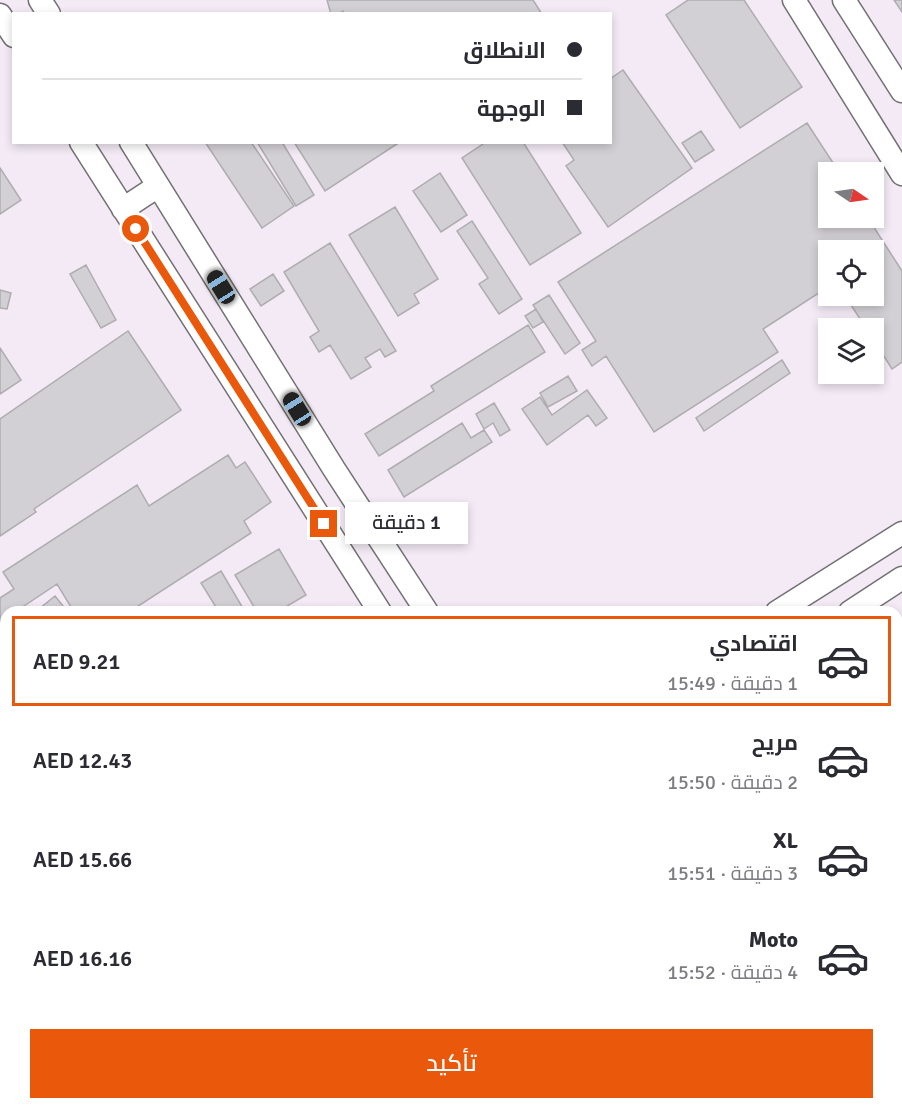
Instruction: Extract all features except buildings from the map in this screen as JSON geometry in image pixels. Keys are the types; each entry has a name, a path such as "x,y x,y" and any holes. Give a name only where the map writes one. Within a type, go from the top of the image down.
{"street":[{"path":"794,0 902,174"},
{"path":"844,0 902,91"},
{"path":"0,15 12,33"},
{"path":"82,144 376,606"},
{"path":"132,144 334,470 423,606"},
{"path":"123,209 158,186"},
{"path":"302,489 334,470"},
{"path":"786,606 902,532"},
{"path":"859,606 902,578"}],"shaded area":[{"path":"0,0 902,0 902,606 0,606"}],"route":[{"path":"136,229 324,524"}]}
